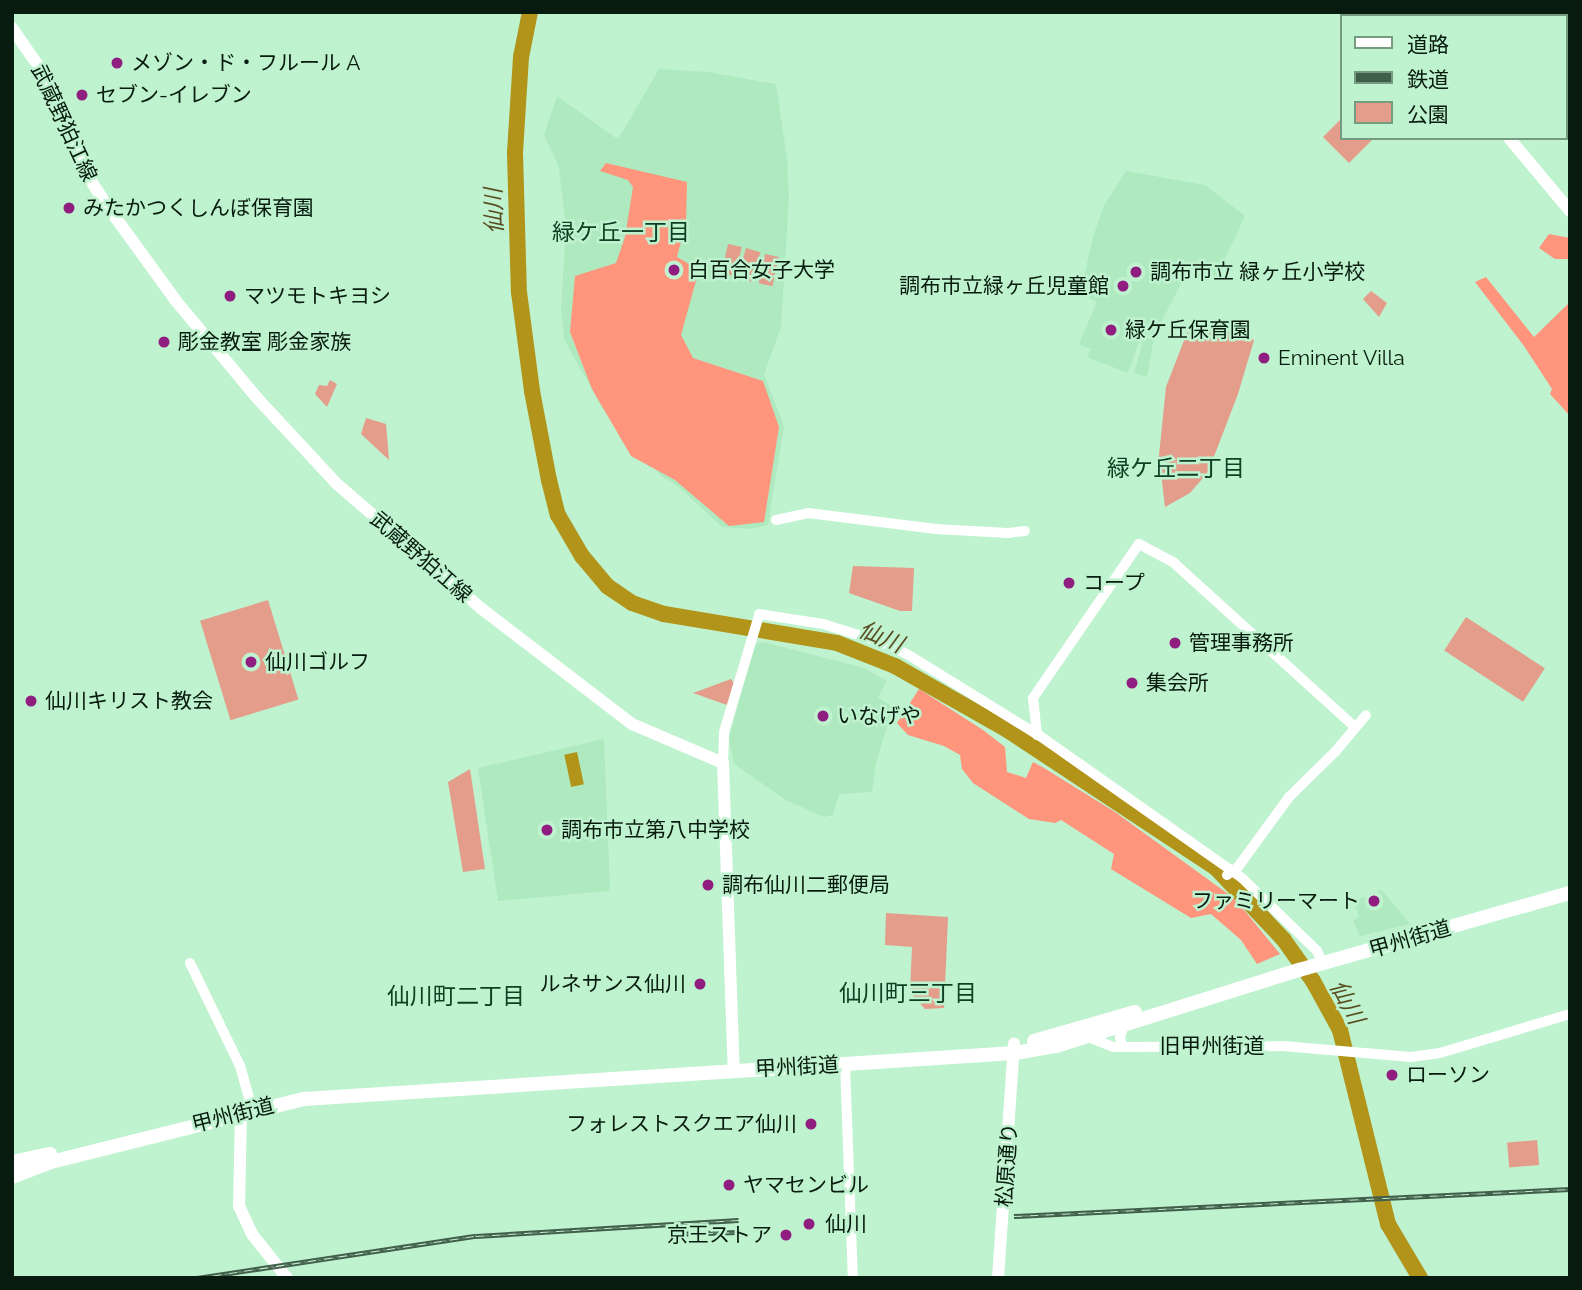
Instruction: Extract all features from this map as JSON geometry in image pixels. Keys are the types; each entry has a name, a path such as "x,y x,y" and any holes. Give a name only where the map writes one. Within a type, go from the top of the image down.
{"highway":[{"name":"甲州街道","path":"1082,1034 1570,883"},
{"name":"甲州街道","path":"1318,960 1570,893"},
{"name":"甲州街道","path":"733,1066 845,1064 1014,1048 1124,1026 1294,967"},
{"name":"甲州街道","path":"12,1161 339,1087 1014,1048"},
{"name":"甲州街道","path":"12,1177 51,1162 246,1107"}],"main road":[{"name":"武蔵野狛江線","path":"12,28 44,74 83,169 110,210 176,301 258,398 337,484 482,610 632,724 723,763"},
{"path":"1511,140 1570,211"},
{"path":"723,763 733,1066"},
{"name":"松原通り","path":"998,1278 1014,1048"},
{"path":"246,1107 239,1206 252,1234 287,1278"}],"street":[{"path":"776,520 808,513 928,528 1008,533 1025,531"},
{"path":"1037,735 1032,698 1139,544 1174,563 1355,727"},
{"path":"723,763 724,732 758,617 823,624 881,642 907,654 1037,735 1231,873 1318,960"},
{"path":"1231,873 1289,797 1335,752 1366,715"},
{"path":"190,963 240,1066 246,1107"},
{"name":"旧甲州街道","path":"1082,1034 1104,1045 1122,1047 1283,1045 1354,1054 1411,1057 1440,1053 1570,1014"},
{"path":"1122,1047 1124,1026"},
{"path":"845,1064 853,1278"}],"shaded area":[{"name":"白百合女子大学","path":"659,69 708,72 776,84 787,159 789,199 781,327 764,374 784,426 768,525 751,529 722,527 678,486 661,476 602,408 564,339 561,310 566,229 559,167 544,135 557,96 616,138 620,136"},
{"path":"606,163 687,182 686,222 677,257 699,270 681,335 693,358 763,381 779,427 764,522 729,526 675,480 631,456 592,389 570,332 575,276 616,263 625,237 633,187 628,180 600,171"},
{"name":"調布市立 緑ヶ丘小学校","path":"1126,171 1205,185 1245,216 1215,280 1189,268 1154,336 1147,377 1134,373 1143,341 1136,323 1139,342 1128,373 1087,357 1091,349 1079,344 1097,302 1080,294 1093,237 1104,206"},
{"path":"1549,234 1570,238 1570,259 1555,259 1539,248"},
{"path":"1486,277 1534,337 1570,302 1570,416 1550,394 1552,389 1524,346 1475,282"},
{"path":"763,642 864,668 887,681 878,697 893,707 876,763 872,792 839,794 833,815 824,817 786,800 734,764 729,740 753,645"},
{"path":"919,689 1005,747 1007,772 1026,778 1033,762 1044,768 1115,812 1235,899 1280,954 1257,964 1241,940 1211,914 1191,918 1111,869 1114,854 1061,820 1055,823 1029,819 973,783 962,769 960,755 944,746 908,735 897,723"},
{"name":"調布市立第八中学校","path":"604,739 610,891 498,901 478,768"},
{"path":"577,752 584,784 571,787 564,755"},
{"path":"1382,890 1410,924 1360,936 1353,921 1359,917 1354,901"}],"green space":[{"path":"1340,120 1340,140 1372,140 1349,163 1323,137"},
{"path":"728,244 742,247 735,276 722,273"},
{"path":"746,248 760,252 752,282 737,278"},
{"path":"765,254 779,257 772,286 759,283"},
{"path":"1371,291 1387,303 1379,317 1363,299"},
{"path":"1192,320 1254,340 1238,394 1208,472 1190,493 1165,507 1159,455 1166,387"},
{"path":"330,380 337,384 327,407 315,394 319,385 327,386"},
{"path":"366,418 386,424 389,460 361,434"},
{"path":"853,566 914,568 912,611 900,611 849,593"},
{"name":"仙川ゴルフ","path":"268,600 298,699 231,720 200,621"},
{"path":"1466,617 1545,668 1523,702 1444,651"},
{"path":"731,679 734,683 727,705 693,693"},
{"path":"470,769 485,869 463,872 448,782"},
{"path":"886,913 948,917 944,1008 925,1009 910,992 912,947 885,945"},
{"path":"1537,1140 1539,1165 1509,1168 1507,1143"}],"waterway":[{"name":"仙川","path":"530,12 521,57 515,153 519,292 532,391 549,480 558,515 582,556 607,586 632,603 664,614 837,643 895,666 1006,729 1216,868 1284,940 1313,981 1340,1030 1388,1224 1420,1278"}],"railway":[{"path":"1014,1216 1570,1189"},
{"path":"197,1278 476,1236 739,1220"},
{"path":"673,1234 739,1232"}],"place":[{"name":"メゾン・ド・フルール A","path":"117,63"},
{"name":"セブン-イレブン","path":"82,95"},
{"name":"みたかつくしんぼ保育園","path":"69,208"},
{"name":"白百合女子大学","path":"674,270"},
{"name":"調布市立 緑ヶ丘小学校","path":"1136,272"},
{"name":"調布市立緑ヶ丘児童館","path":"1123,286"},
{"name":"マツモトキヨシ","path":"230,296"},
{"name":"緑ケ丘保育園","path":"1111,330"},
{"name":"彫金教室 彫金家族","path":"164,342"},
{"name":"Eminent Villa","path":"1264,358"},
{"name":"コープ","path":"1069,583"},
{"name":"管理事務所","path":"1175,643"},
{"name":"仙川ゴルフ","path":"251,662"},
{"name":"集会所","path":"1132,683"},
{"name":"仙川キリスト教会","path":"31,701"},
{"name":"いなげや","path":"823,716"},
{"name":"調布市立第八中学校","path":"547,830"},
{"name":"調布仙川二郵便局","path":"708,885"},
{"name":"ファミリーマート","path":"1374,901"},
{"name":"ルネサンス仙川","path":"700,984"},
{"name":"ローソン","path":"1392,1075"},
{"name":"フォレストスクエア仙川","path":"811,1124"},
{"name":"ヤマセンビル","path":"729,1185"},
{"name":"仙川","path":"809,1224"},
{"name":"京王ストア","path":"786,1235"}],"district":[{"name":"緑ケ丘一丁目","path":"621,232"},
{"name":"緑ケ丘二丁目","path":"1176,468"},
{"name":"仙川町三丁目","path":"908,993"},
{"name":"仙川町二丁目","path":"456,996"}]}
